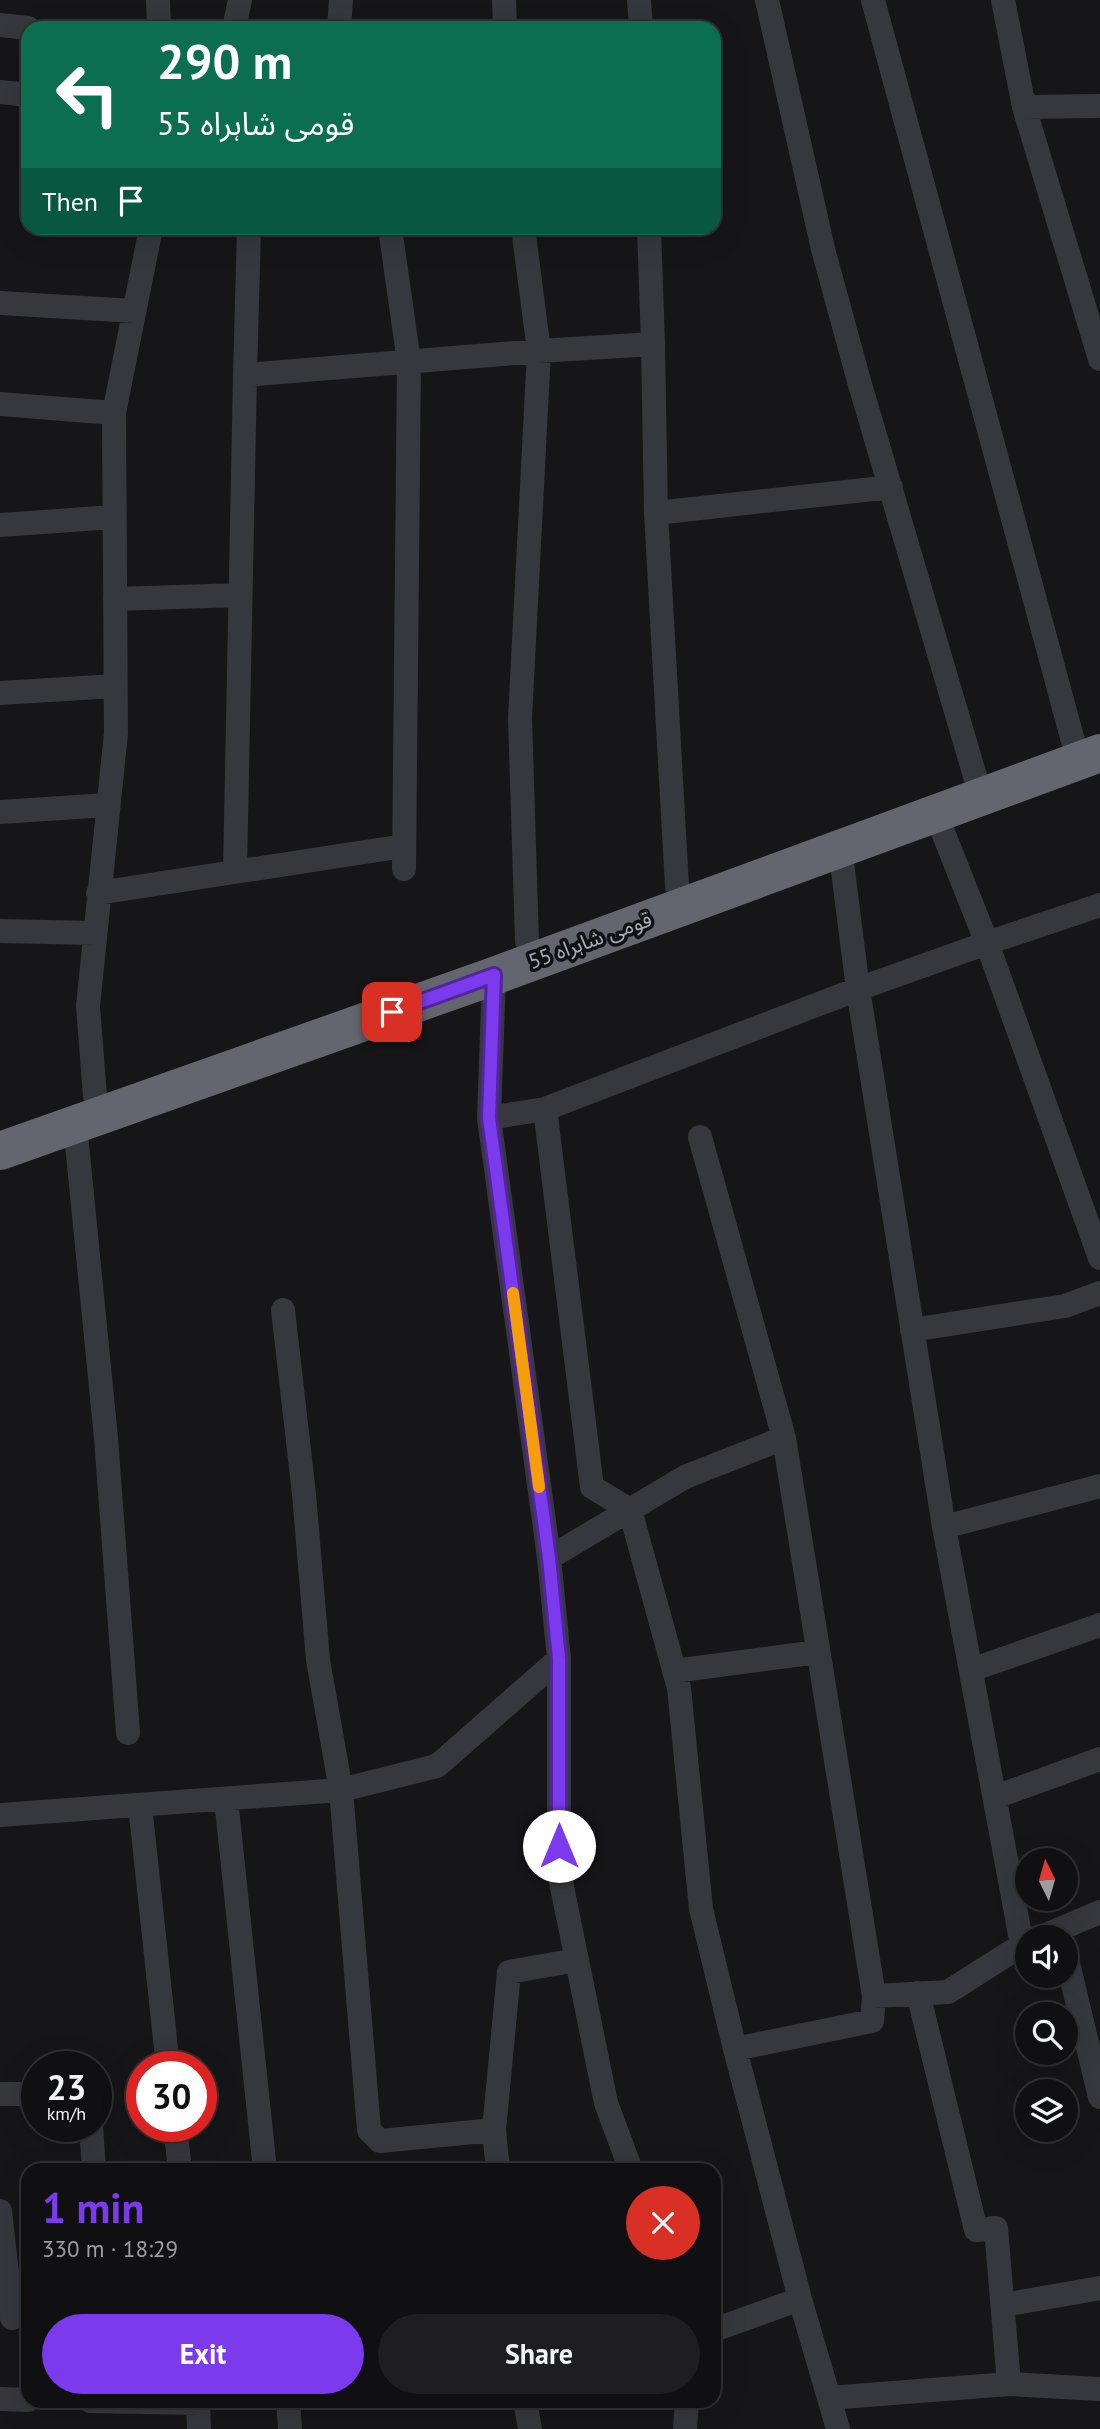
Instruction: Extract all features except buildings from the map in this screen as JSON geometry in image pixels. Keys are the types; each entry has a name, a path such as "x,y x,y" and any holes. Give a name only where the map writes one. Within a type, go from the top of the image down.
{"highway":[{"name":"قومی شاہراہ 55","path":"0,1130 85,1110 313,1029 527,941 771,862 975,776 1094,749"},
{"name":"قومی شاہراہ 55","path":"771,862 840,847 1094,749"},
{"name":"قومی شاہراہ 55","path":"313,1029 494,975 660,899"},
{"name":"قومی شاہراہ 55","path":"0,1151 85,1110"}],"street":[{"path":"158,0 159,21"},
{"path":"236,21 240,0"},
{"path":"340,21 341,0"},
{"path":"503,0 504,21"},
{"path":"639,0 640,21"},
{"path":"767,0 823,249 975,776"},
{"path":"873,0 1094,749"},
{"path":"1003,0 1024,107 1100,359"},
{"path":"0,25 21,27"},
{"path":"0,92 21,94"},
{"path":"1024,107 1100,106"},
{"path":"128,1732 85,1110 88,1006 94,933 116,733 114,413 150,235"},
{"path":"235,871 249,235"},
{"path":"98,893 235,871 404,858 409,362 391,235"},
{"path":"524,235 539,351 520,718 527,941"},
{"path":"649,235 656,513 660,899"},
{"path":"0,303 135,311"},
{"path":"245,375 653,344"},
{"path":"0,404 114,413"},
{"path":"656,513 891,487"},
{"path":"0,526 114,517"},
{"path":"115,599 240,595"},
{"path":"0,693 115,686"},
{"path":"0,812 108,805"},
{"path":"935,812 987,943 1100,1258"},
{"path":"840,847 858,989 944,1527 995,1797 1038,1925"},
{"path":"489,1118 545,1109 858,989 1100,905"},
{"path":"0,931 94,933"},
{"path":"494,975 489,1118 549,1558 559,1659 559,1872 606,2103 628,2163"},
{"path":"545,1109 592,1487 630,1510 679,1688 701,1909 800,2300 838,2429"},
{"path":"700,1137 784,1438 874,1996 872,2021 735,2049"},
{"path":"912,1330 1065,1306 1100,1293"},
{"path":"283,1310 304,1494 318,1660 341,1790 369,2130 380,2141 494,2130"},
{"path":"549,1558 685,1477 784,1438"},
{"path":"944,1527 1100,1486"},
{"path":"971,1670 1100,1625"},
{"path":"674,1671 818,1653"},
{"path":"0,1815 341,1790 437,1766 559,1659"},
{"path":"995,1797 1100,1759"},
{"path":"226,1798 264,2163"},
{"path":"140,1805 166,2051"},
{"path":"1071,1925 1100,1912"},
{"path":"874,1996 948,1992 1015,1954"},
{"path":"497,2163 494,2130 509,1972 577,1959"},
{"path":"1074,1988 1100,2097"},
{"path":"918,1993 976,2230 996,2228 1009,2384"},
{"path":"0,2094 21,2094"},
{"path":"93,2142 94,2163"},
{"path":"177,2142 179,2163"},
{"path":"0,2211 13,2318"},
{"path":"1003,2305 1100,2288"},
{"path":"721,2328 800,2300"},
{"path":"829,2398 1009,2384 1100,2389"},
{"path":"0,2399 21,2400"},
{"path":"198,2408 199,2429"},
{"path":"288,2408 290,2429"},
{"path":"526,2408 530,2429"},
{"path":"685,2429 686,2408"}],"slow traffic":[{"path":"513,1293 539,1487"}],"route":[{"path":"392,1012 494,975 489,1118 549,1558 559,1659 559,1846"}]}
